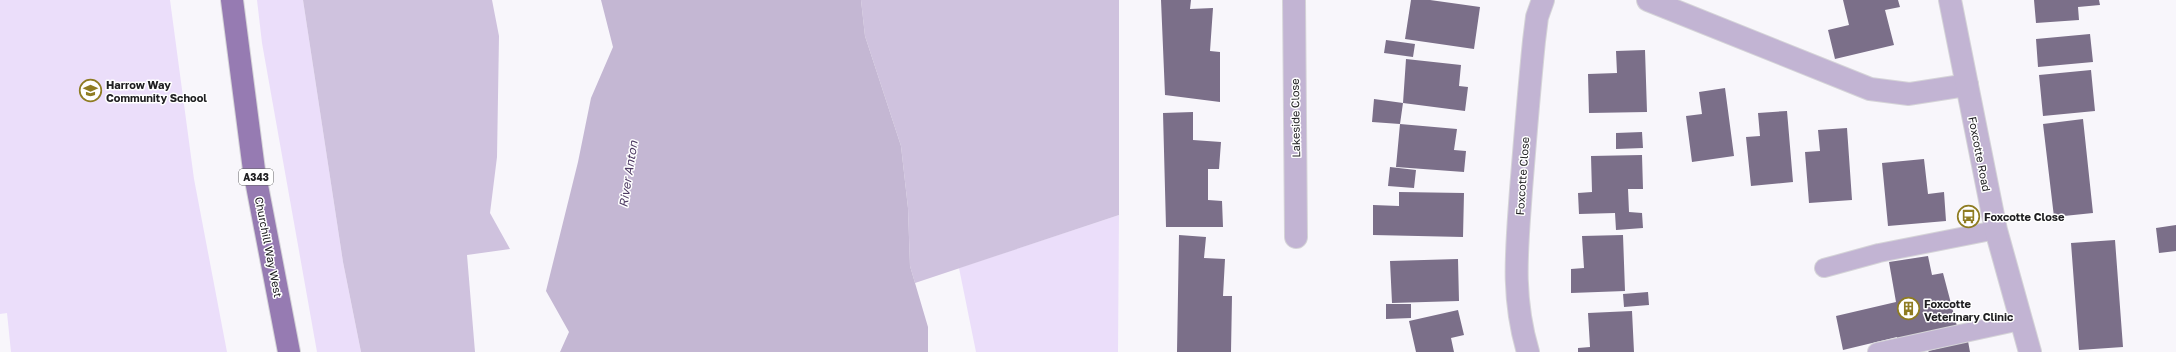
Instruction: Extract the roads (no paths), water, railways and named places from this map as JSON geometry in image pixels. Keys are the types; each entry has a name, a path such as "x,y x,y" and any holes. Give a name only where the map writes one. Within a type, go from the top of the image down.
{"main road":[{"name":"Churchill Way West","path":"232,0 254,170 289,352"}],"street":[{"name":"Lakeside Close","path":"1294,0 1296,237"},
{"name":"Foxcotte Close","path":"1528,352 1517,310 1516,259 1534,41 1537,17 1543,0"},
{"path":"1648,0 1870,90 1909,94 1967,85"},
{"name":"Foxcotte Road","path":"1950,0 1996,230 2020,321 2030,352"}],"lane":[{"path":"1824,268 1879,253 1996,230"},
{"path":"1877,352 2020,321"}],"water":[{"name":"River Anton","path":"601,0 861,0 865,36 901,146 908,208 910,266 928,327 928,352 560,352 569,332 546,291 578,162 591,98 613,47"}],"place":[{"name":"Harrow Way Community School","path":"91,90"},
{"name":"Foxcotte Close","path":"1968,216"},
{"name":"Foxcotte Veterinary Clinic","path":"1909,309"}]}
